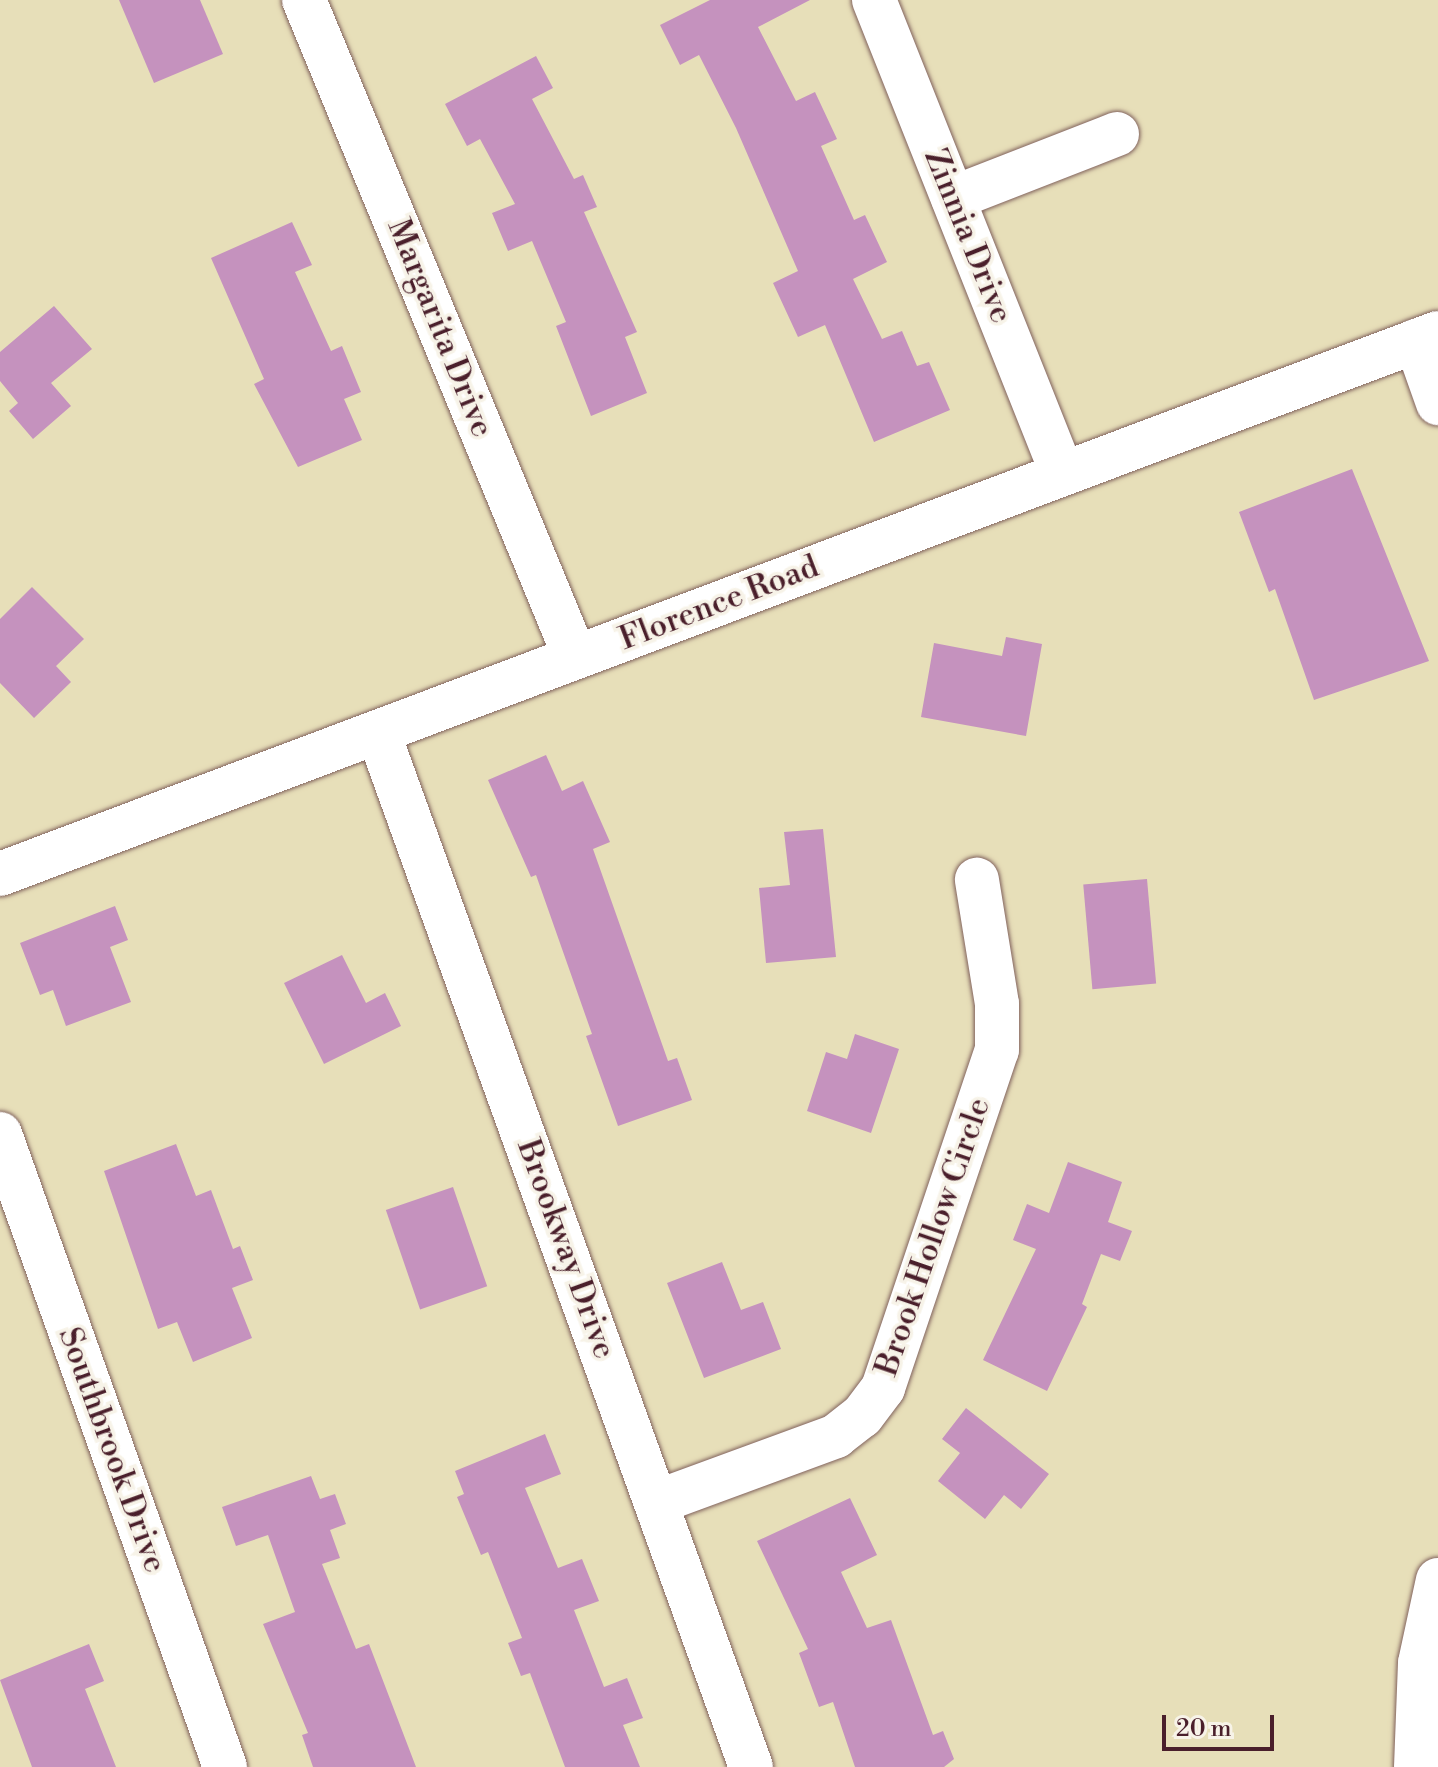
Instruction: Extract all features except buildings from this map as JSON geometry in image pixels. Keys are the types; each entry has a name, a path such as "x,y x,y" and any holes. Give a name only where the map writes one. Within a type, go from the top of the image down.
{"street":[{"name":"Margarita Drive","path":"304,0 575,657"},
{"name":"Zinnia Drive","path":"874,0 1062,473"},
{"path":"953,198 1117,134"},
{"name":"Florence Road","path":"0,874 1427,337"},
{"path":"1427,337 1438,403"},
{"name":"Brookway Drive","path":"378,732 751,1767"},
{"name":"Brook Hollow Circle","path":"657,1502 836,1436 862,1416 883,1388 997,1050 994,975 977,880"},
{"name":"Southbrook Drive","path":"0,1134 225,1767"},
{"path":"1416,1767 1420,1663 1438,1580"}]}
